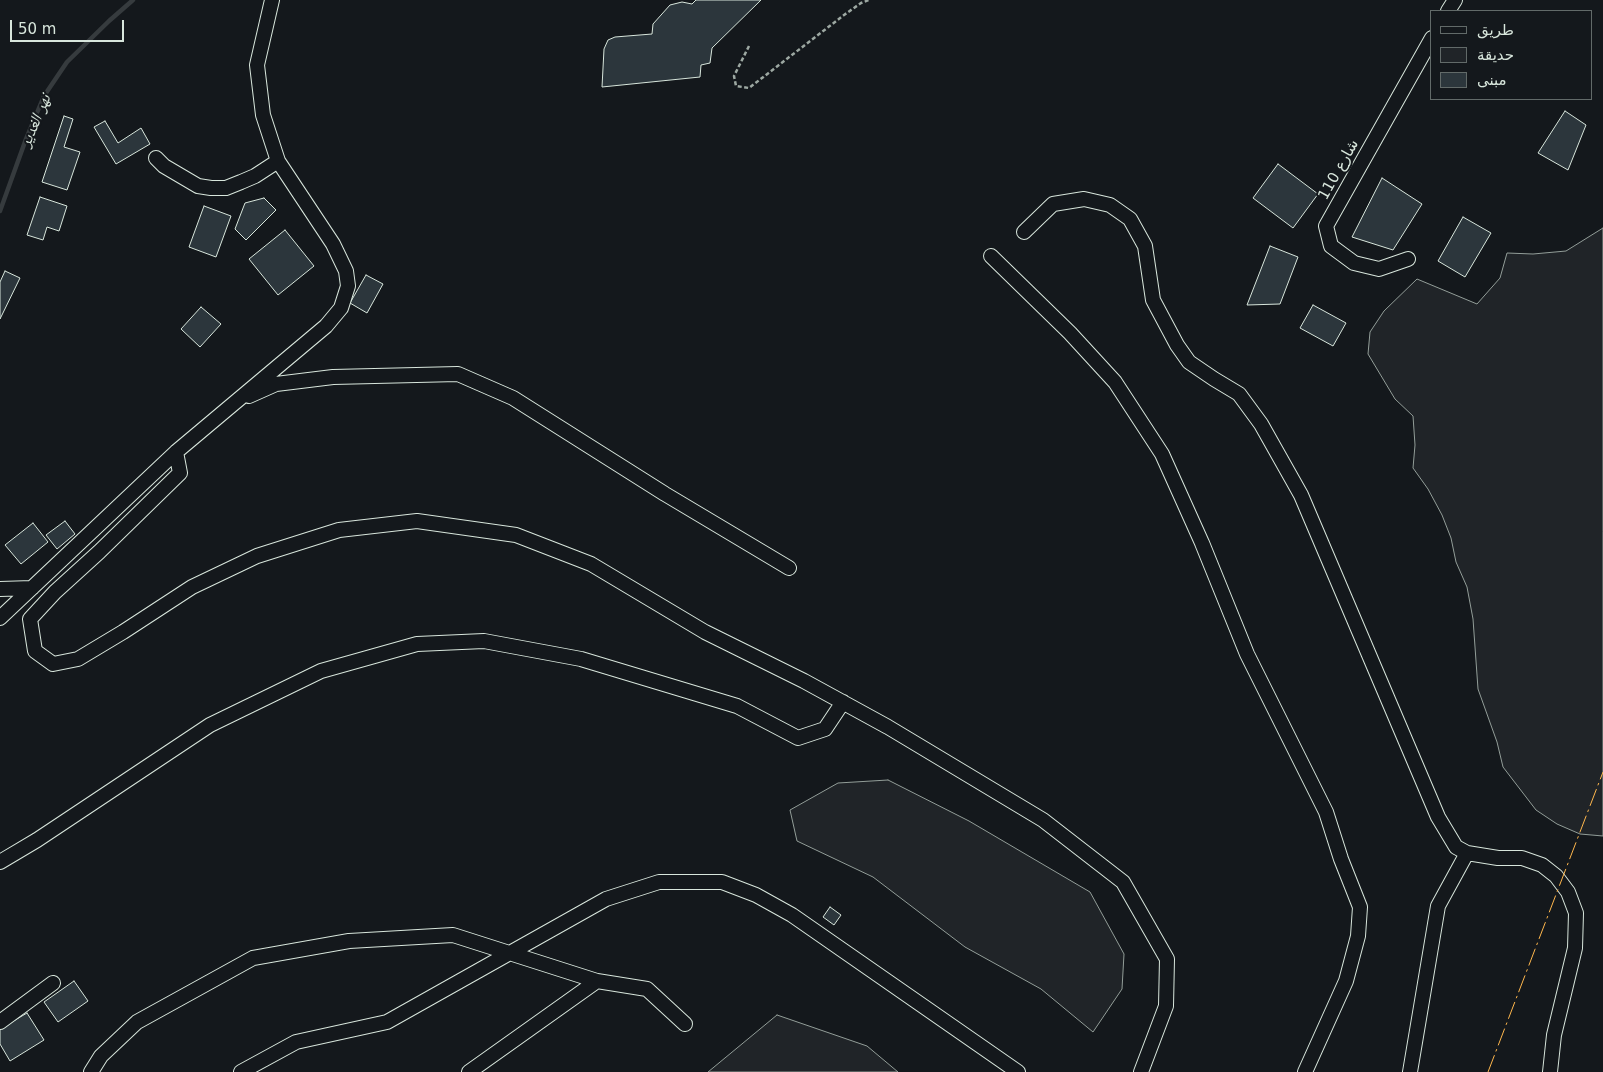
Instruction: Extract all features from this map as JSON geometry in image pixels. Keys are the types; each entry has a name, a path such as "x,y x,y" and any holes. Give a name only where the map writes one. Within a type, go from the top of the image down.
{"street":[{"path":"0,618 176,452 326,326 341,308 348,286 346,271 333,244 278,161 263,115 256,65 272,0"},
{"name":"شارع 110","path":"1408,258 1379,269 1354,263 1331,246 1326,226 1430,42"},
{"path":"156,158 164,166 198,186 211,188 226,188 241,182 255,176 278,161"},
{"path":"1024,232 1054,204 1084,199 1110,204 1130,219 1146,246 1153,300 1177,345 1189,362 1239,394 1261,424 1301,495 1438,817 1456,847 1467,854 1498,858 1522,858 1542,865 1556,876 1568,892 1576,913 1575,948 1554,1035 1550,1072"},
{"path":"991,256 1070,332 1115,382 1162,454 1202,543 1247,654 1326,812 1341,859 1360,907 1358,936 1346,981 1305,1072"},
{"path":"235,403 276,384 333,377 458,374 513,398 664,494 789,568"},
{"path":"176,452 180,473 99,552 54,592 30,619 35,651 53,664 78,659 192,587 257,556 339,530 417,521 516,535 591,564 705,632 804,680 843,702 1043,820 1123,882 1167,959 1166,1006 1141,1072"},
{"path":"0,589 32,588"},
{"path":"0,862 38,840 210,725 321,671 417,644 484,641 581,660 737,706 798,738 825,728 843,702"},
{"path":"1410,1072 1438,906 1467,854"},
{"path":"241,1072 296,1042 387,1022 606,899 659,882 722,882 756,895 792,915 1018,1072"},
{"path":"91,1072 101,1056 137,1022 253,958 349,941 453,935 597,981 647,989 685,1024"},
{"path":"469,1072 597,981"},
{"path":"0,1022 53,983"}],"path":[{"path":"749,46 734,76 736,86 749,88 860,3 869,0"}],"green space":[{"path":"1603,228 1603,836 1580,834 1557,824 1536,810 1503,767 1497,742 1478,689 1473,619 1467,587 1456,562 1451,538 1442,515 1428,489 1413,468 1415,445 1413,416 1395,399 1368,354 1370,332 1384,311 1417,279 1477,304 1500,278 1507,253 1533,254 1566,251"},
{"path":"888,780 969,821 1090,892 1124,954 1122,989 1093,1032 1041,989 965,947 873,877 797,841 790,810 838,783"},
{"path":"777,1015 867,1046 898,1072 708,1072"}],"building":[{"path":"696,0 761,0 712,48 710,63 701,65 700,77 602,87 604,49 608,40 615,37 652,34 653,24 670,5 682,2 692,4"},
{"path":"1565,111 1586,125 1568,170 1538,153"},
{"path":"64,116 73,119 64,147 80,152 67,190 42,182"},
{"path":"105,121 118,143 141,128 150,144 116,164 94,127"},
{"path":"1278,164 1318,194 1293,228 1253,198"},
{"path":"1382,178 1422,204 1393,250 1352,237"},
{"path":"40,197 67,206 59,231 47,227 43,240 27,235"},
{"path":"264,198 276,210 246,240 235,229 245,203"},
{"path":"204,206 231,216 216,257 189,247"},
{"path":"1463,217 1491,233 1465,277 1438,261"},
{"path":"285,230 314,266 278,295 249,259"},
{"path":"1270,246 1298,257 1280,304 1247,305"},
{"path":"5,271 20,278 0,319 0,282"},
{"path":"366,275 383,284 367,313 350,303"},
{"path":"1313,305 1346,323 1333,346 1300,328"},
{"path":"201,307 221,324 200,347 181,329"},
{"path":"65,521 75,534 57,549 46,535"},
{"path":"33,523 48,542 21,564 5,545"},
{"path":"830,907 841,915 834,925 823,917"},
{"path":"74,981 88,1001 58,1022 44,1002"},
{"path":"27,1013 44,1040 10,1061 0,1044 0,1029"}],"waterway":[{"name":"نهر الغدير","path":"0,211 44,96 67,62 133,0"}],"power":[{"path":"1488,1072 1603,772"}]}
